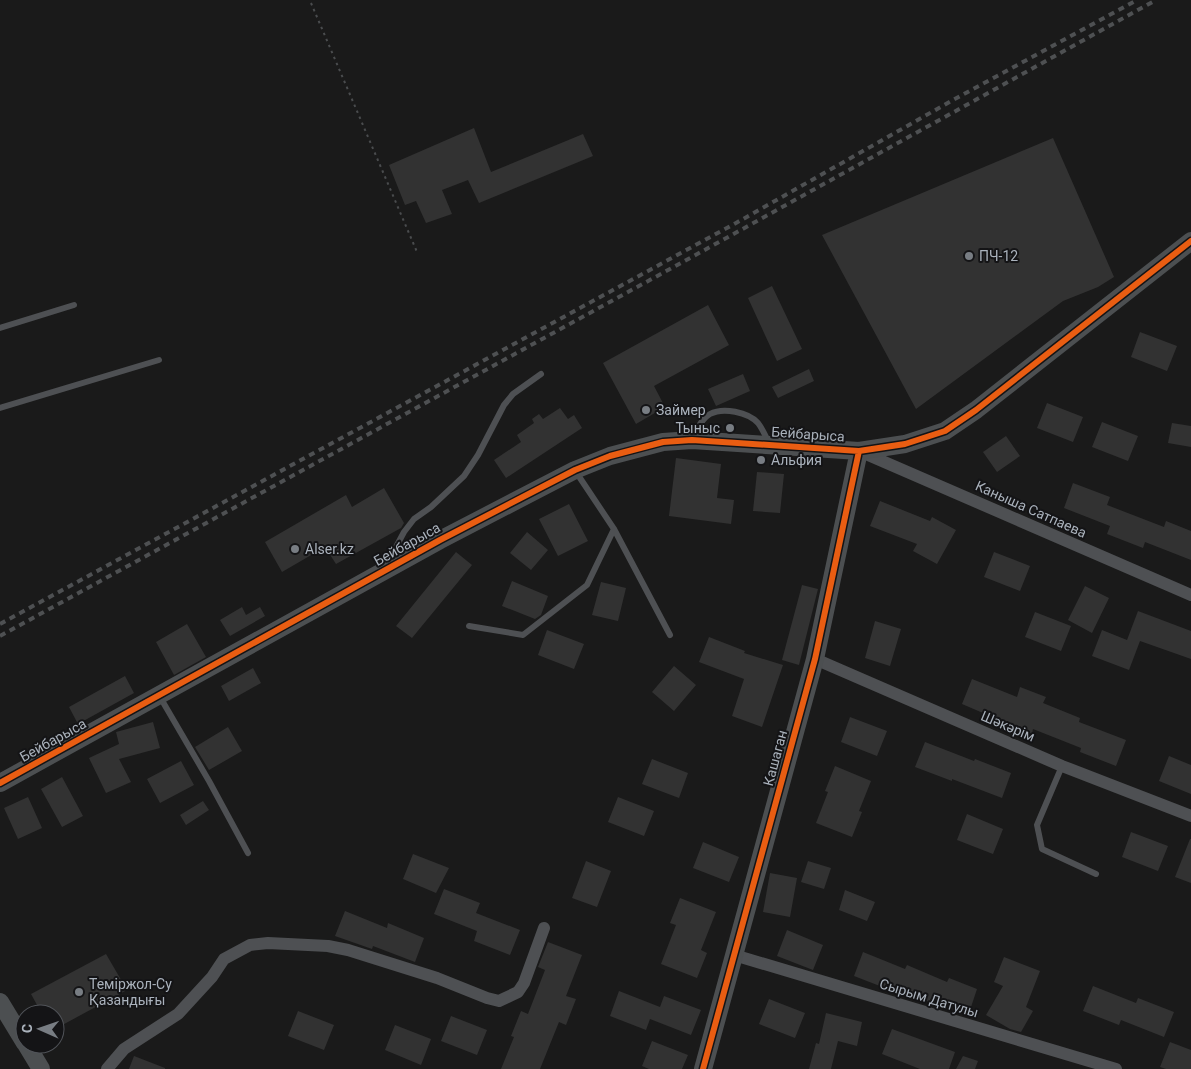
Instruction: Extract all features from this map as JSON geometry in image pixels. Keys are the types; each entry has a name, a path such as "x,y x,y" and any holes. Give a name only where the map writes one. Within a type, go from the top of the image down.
{"street":[{"name":"Бейбарыса","path":"0,783 396,564 575,470 610,456 663,442 692,440 859,451 905,444 945,431 976,410 1191,241"},
{"name":"Каныша Сатпаева","path":"859,451 1191,595"},
{"name":"Кашаган","path":"703,1069 815,659 859,451"},
{"name":"Шәкәрім","path":"815,659 1062,766 1191,816"},
{"path":"107,1069 124,1049 178,1014 212,977 224,959 250,945 268,943 328,946 348,950 436,978 499,1001 518,992 524,983 544,928"},
{"name":"Сырым Датулы","path":"734,955 1116,1069"},
{"path":"0,1002 15,1027"},
{"path":"31,1054 41,1069"}],"lane":[{"path":"0,328 74,305"},
{"path":"0,408 159,360"},
{"path":"396,564 396,547 404,532 414,519 431,507 464,476 478,455 504,404 513,394 541,374"},
{"path":"692,440 702,422 711,413 728,411 747,415 757,422 770,444"},
{"path":"575,470 614,529 670,635"},
{"path":"468,626 523,635 587,585 614,529"},
{"path":"159,696 209,781 248,853"},
{"path":"1062,766 1037,825 1042,849 1096,874"}],"path":[{"path":"311,3 417,252"}],"building":[{"path":"474,128 491,172 583,134 593,156 479,203 468,180 442,190 452,214 426,223 416,201 405,205 389,165"},
{"name":"ПЧ-12","path":"1053,138 1114,277 1098,287 1063,301 916,409 822,235"},
{"path":"772,286 802,349 777,361 748,298"},
{"path":"708,305 729,345 654,386 665,407 636,424 603,363"},
{"path":"1140,332 1177,346 1167,371 1131,357"},
{"path":"809,369 814,381 778,398 772,387"},
{"path":"743,374 750,391 716,406 708,389"},
{"path":"1047,403 1083,417 1073,442 1037,428"},
{"path":"560,408 568,419 574,415 582,428 506,478 494,460 521,442 517,435 534,423 532,419 539,414 543,419"},
{"path":"1102,422 1138,436 1128,461 1092,447"},
{"path":"1172,423 1191,426 1191,447 1168,443"},
{"path":"1006,436 1020,456 997,472 983,452"},
{"path":"676,458 721,464 717,498 734,500 731,524 669,516"},
{"path":"757,472 784,474 780,513 753,511"},
{"path":"1073,483 1110,497 1107,505 1164,527 1166,521 1191,531 1191,560 1145,542 1143,548 1107,534 1110,526 1064,508"},
{"path":"384,488 404,523 401,528 336,564 325,547 282,572 265,542 346,495 352,507"},
{"path":"880,501 930,521 932,517 956,530 937,564 913,551 917,544 870,526"},
{"path":"569,504 588,541 558,556 539,519"},
{"path":"527,532 548,550 531,570 510,553"},
{"path":"456,552 472,565 412,638 396,626"},
{"path":"994,552 1030,566 1020,591 984,577"},
{"path":"512,581 548,596 541,615 535,619 502,606"},
{"path":"601,582 626,588 618,621 592,615"},
{"path":"802,585 818,589 799,665 782,660"},
{"path":"1085,586 1109,598 1092,633 1068,620"},
{"path":"242,607 246,615 260,607 265,616 230,636 220,620"},
{"path":"1138,611 1191,631 1191,659 1140,641 1129,670 1092,656 1102,630 1127,640"},
{"path":"1035,612 1071,626 1061,651 1025,637"},
{"path":"875,621 901,629 890,666 865,658"},
{"path":"187,624 206,657 174,675 156,642"},
{"path":"547,630 584,644 574,669 538,655"},
{"path":"709,637 745,651 744,653 783,665 762,727 732,716 744,679 699,662"},
{"path":"674,666 696,685 674,711 652,692"},
{"path":"253,668 261,683 229,701 221,686"},
{"path":"125,676 134,693 78,724 69,707"},
{"path":"972,679 1017,697 1020,687 1046,697 1043,703 1080,718 1079,722 1126,740 1116,766 1080,752 1081,748 1033,729 1032,734 962,704"},
{"path":"850,717 887,731 877,756 841,742"},
{"path":"153,722 160,748 119,759 131,782 106,793 89,758 119,744 116,732"},
{"path":"228,727 242,751 209,770 195,747"},
{"path":"925,742 1011,773 1002,798 915,767"},
{"path":"1169,756 1191,765 1191,794 1159,781"},
{"path":"652,759 688,773 679,798 642,784"},
{"path":"181,761 194,785 160,803 147,779"},
{"path":"835,766 871,781 859,811 862,812 852,837 816,823 828,792 825,791"},
{"path":"62,777 83,816 62,827 41,789"},
{"path":"28,797 42,828 18,839 4,808"},
{"path":"618,797 654,811 644,836 608,822"},
{"path":"203,801 209,810 186,825 180,815"},
{"path":"967,814 1003,829 993,854 957,840"},
{"path":"1131,832 1168,846 1158,871 1122,857"},
{"path":"1191,839 1191,883 1175,877"},
{"path":"703,842 739,857 729,882 693,868"},
{"path":"413,854 449,868 436,893 403,879"},
{"path":"586,861 611,871 597,907 572,898"},
{"path":"808,861 831,868 824,889 801,882"},
{"path":"770,873 797,878 790,917 763,912"},
{"path":"444,889 480,903 476,913 520,930 510,955 474,941 477,931 434,914"},
{"path":"845,890 875,902 867,921 839,910"},
{"path":"680,898 716,912 701,950 707,953 697,978 661,964 676,925 670,923"},
{"path":"345,911 387,928 388,923 424,938 415,962 373,946 372,949 335,936"},
{"path":"787,930 823,945 813,970 777,956"},
{"path":"548,942 582,955 566,996 576,999 566,1025 559,1022 540,1069 501,1069 514,1037 511,1036 521,1011 528,1014 545,970 538,967"},
{"path":"863,952 905,969 907,965 947,982 949,978 977,989 969,1013 931,999 929,1002 886,986 885,988 854,976"},
{"name":"Теміржол-Су Қазандығы","path":"106,954 127,990 65,1024 65,1004 36,1004 31,994"},
{"path":"1004,957 1040,971 1026,1007 1033,1011 1021,1032 1010,1029 986,1015 1003,986 994,982"},
{"path":"1093,986 1136,1003 1138,998 1174,1012 1164,1037 1121,1020 1119,1025 1083,1011"},
{"path":"619,991 660,1007 664,996 701,1010 691,1035 650,1019 646,1030 610,1016"},
{"path":"769,999 805,1013 795,1038 759,1024"},
{"path":"298,1011 334,1025 324,1050 288,1036"},
{"path":"826,1013 862,1022 857,1046 838,1041 831,1069 809,1069 816,1043 819,1044"},
{"path":"451,1016 487,1030 477,1055 441,1041"},
{"path":"395,1025 431,1039 421,1065 385,1050"},
{"path":"892,1029 955,1052 949,1069 920,1069 882,1054"},
{"path":"652,1041 688,1055 682,1069 649,1069 642,1066"},
{"path":"1170,1042 1191,1050 1191,1069 1166,1069 1160,1067"},
{"path":"134,1056 165,1068 165,1069 129,1069"},
{"path":"963,1056 978,1061 975,1069 956,1069"}],"railway":[{"path":"0,624 736,223 953,100 1137,0"},
{"path":"0,636 1156,0"}],"cycle path":[{"path":"0,783 440,540 575,470 610,456 663,442 692,440 859,451 905,444 945,431 976,410 1191,241"},
{"path":"703,1069 815,659 859,451"}],"place":[{"name":"ПЧ-12","path":"969,256"},
{"name":"Займер","path":"646,410"},
{"name":"Тыныс","path":"730,428"},
{"name":"Альфия","path":"761,460"},
{"name":"Alser.kz","path":"295,549"},
{"name":"Теміржол-Су Қазандығы","path":"79,992"}]}
